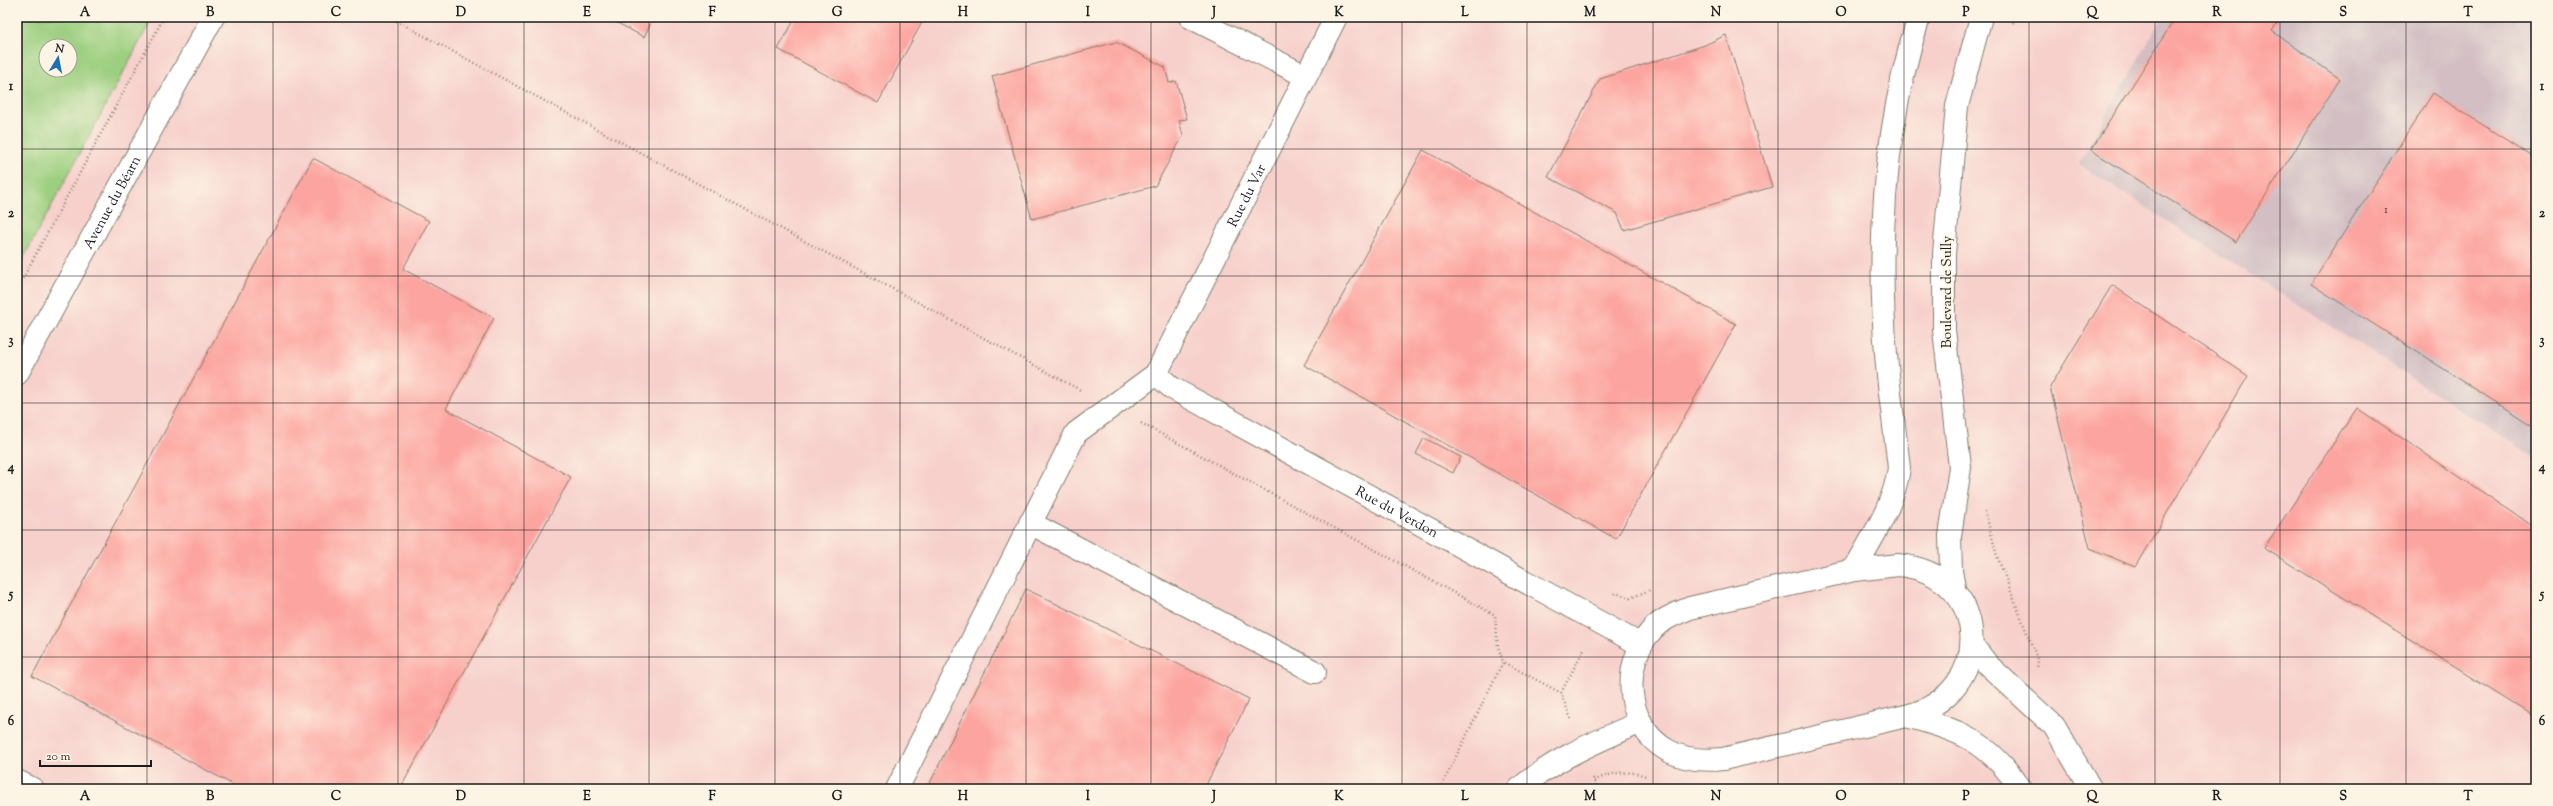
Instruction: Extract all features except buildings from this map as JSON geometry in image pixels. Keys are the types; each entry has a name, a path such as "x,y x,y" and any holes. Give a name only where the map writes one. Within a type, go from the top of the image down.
{"main road":[{"path":"1190,17 1305,76"},
{"name":"Rue du Var","path":"1156,374 1336,17"},
{"path":"1854,570 1886,514 1897,486 1899,468 1886,354 1882,220 1891,134 1919,17"},
{"name":"Boulevard de Sully","path":"1955,593 1951,571 1950,536 1959,486 1958,448 1944,330 1944,254 1957,106 1982,17"},
{"name":"Avenue du Béarn","path":"17,374 210,24"},
{"path":"897,789 1076,433 1110,406 1156,374"},
{"name":"Rue du Verdon","path":"1156,374 1172,388 1641,645"},
{"path":"1030,523 1315,672"},
{"path":"1973,646 1964,672 1944,699 1920,713 1723,759 1707,761 1686,758 1668,751 1652,740 1641,722 1633,702 1630,681 1633,661 1641,645 1652,630 1667,618 1690,608 1854,570 1898,565 1912,566 1936,576 1955,593 1966,612 1973,646 1988,665 2054,726 2091,789"},
{"path":"1906,716 1932,723 1973,740 2004,764 2021,789"},
{"path":"1519,789 1534,776 1582,748 1641,722"},
{"path":"17,781 33,789"}],"path":[{"path":"17,289 164,17"},
{"path":"389,17 1495,615 1498,646 1504,662 1561,692 1597,789"},
{"path":"2013,24 2015,17"},
{"path":"1959,486 1980,499 1988,516 1997,556 2038,661 2028,701"},
{"path":"1561,692 1599,621 1616,593 1630,598 1655,588"},
{"path":"1440,789 1504,662"},
{"path":"1594,781 1611,773 1636,772 1650,777"}],"shaded area":[{"path":"117,17 2162,17 2079,164 2536,458 2536,789 17,789 17,227"},
{"path":"2162,17 2536,17 2536,458 2079,164"}],"green space":[{"path":"17,17 153,17 17,270"}]}
